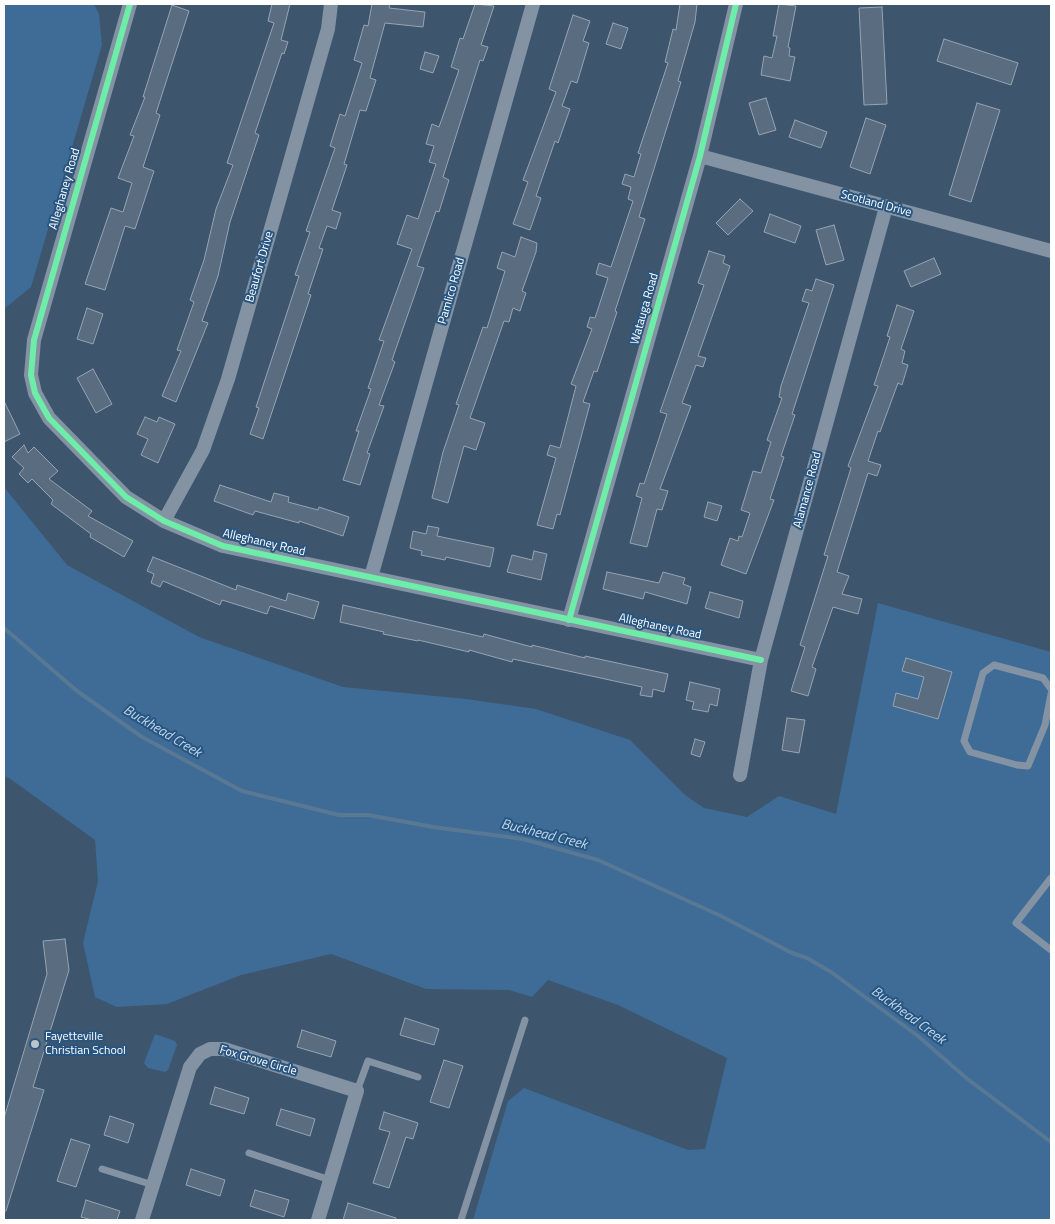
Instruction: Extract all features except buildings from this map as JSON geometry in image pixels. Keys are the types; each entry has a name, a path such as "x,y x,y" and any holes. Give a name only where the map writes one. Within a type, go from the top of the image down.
{"street":[{"name":"Alleghaney Road","path":"130,4 34,340 31,375 35,392 49,418 126,496 164,521 230,548 761,660"},
{"name":"Beaufort Drive","path":"164,521 203,450 228,379 328,29 331,4"},
{"name":"Pamlico Road","path":"371,577 533,4"},
{"name":"Watauga Road","path":"569,620 700,156 736,4"},
{"name":"Scotland Drive","path":"700,156 1051,251"},
{"name":"Alamance Road","path":"740,775 761,660 886,207"},
{"name":"Fox Grove Circle","path":"142,1220 190,1067 200,1054 210,1049 224,1049 357,1091"},
{"path":"318,1220 357,1091"}],"lane":[{"path":"1051,689 1043,678 994,665 983,673 964,741 970,752 1017,765 1028,766 1048,726 1051,694"},
{"path":"1051,878 1016,923 1051,950"},
{"path":"461,1220 525,1020"},
{"path":"357,1091 368,1061 418,1077"},
{"path":"249,1153 330,1180"},
{"path":"102,1169 153,1185"}],"shaded area":[{"path":"4,4 94,4 99,14 102,45 31,287 4,309"},
{"path":"4,487 67,565 199,637 343,687 466,699 536,709 630,740 685,795 704,808 747,817 779,796 836,814 878,603 1051,652 1051,1220 473,1220 508,1101 524,1088 688,1150 705,1149 727,1058 618,1005 548,980 532,997 509,990 426,989 331,954 241,975 167,1004 117,1007 95,997 83,943 98,881 95,840 9,778 4,777"},
{"path":"155,1034 175,1041 177,1045 168,1070 165,1072 148,1068 144,1063"}],"waterway":[{"name":"Buckhead Creek","path":"4,628 77,691 142,737 242,791 339,815 368,815 433,827 523,839 598,860 721,916 792,953 807,958 831,972 918,1036 965,1077 1051,1142"}],"cycle path":[{"path":"130,4 34,340 31,375 35,393 49,418 126,497 164,521 223,546 761,660"},
{"path":"569,620 700,156 736,4"}],"place":[{"name":"Fayetteville Christian School","path":"35,1044"}]}
